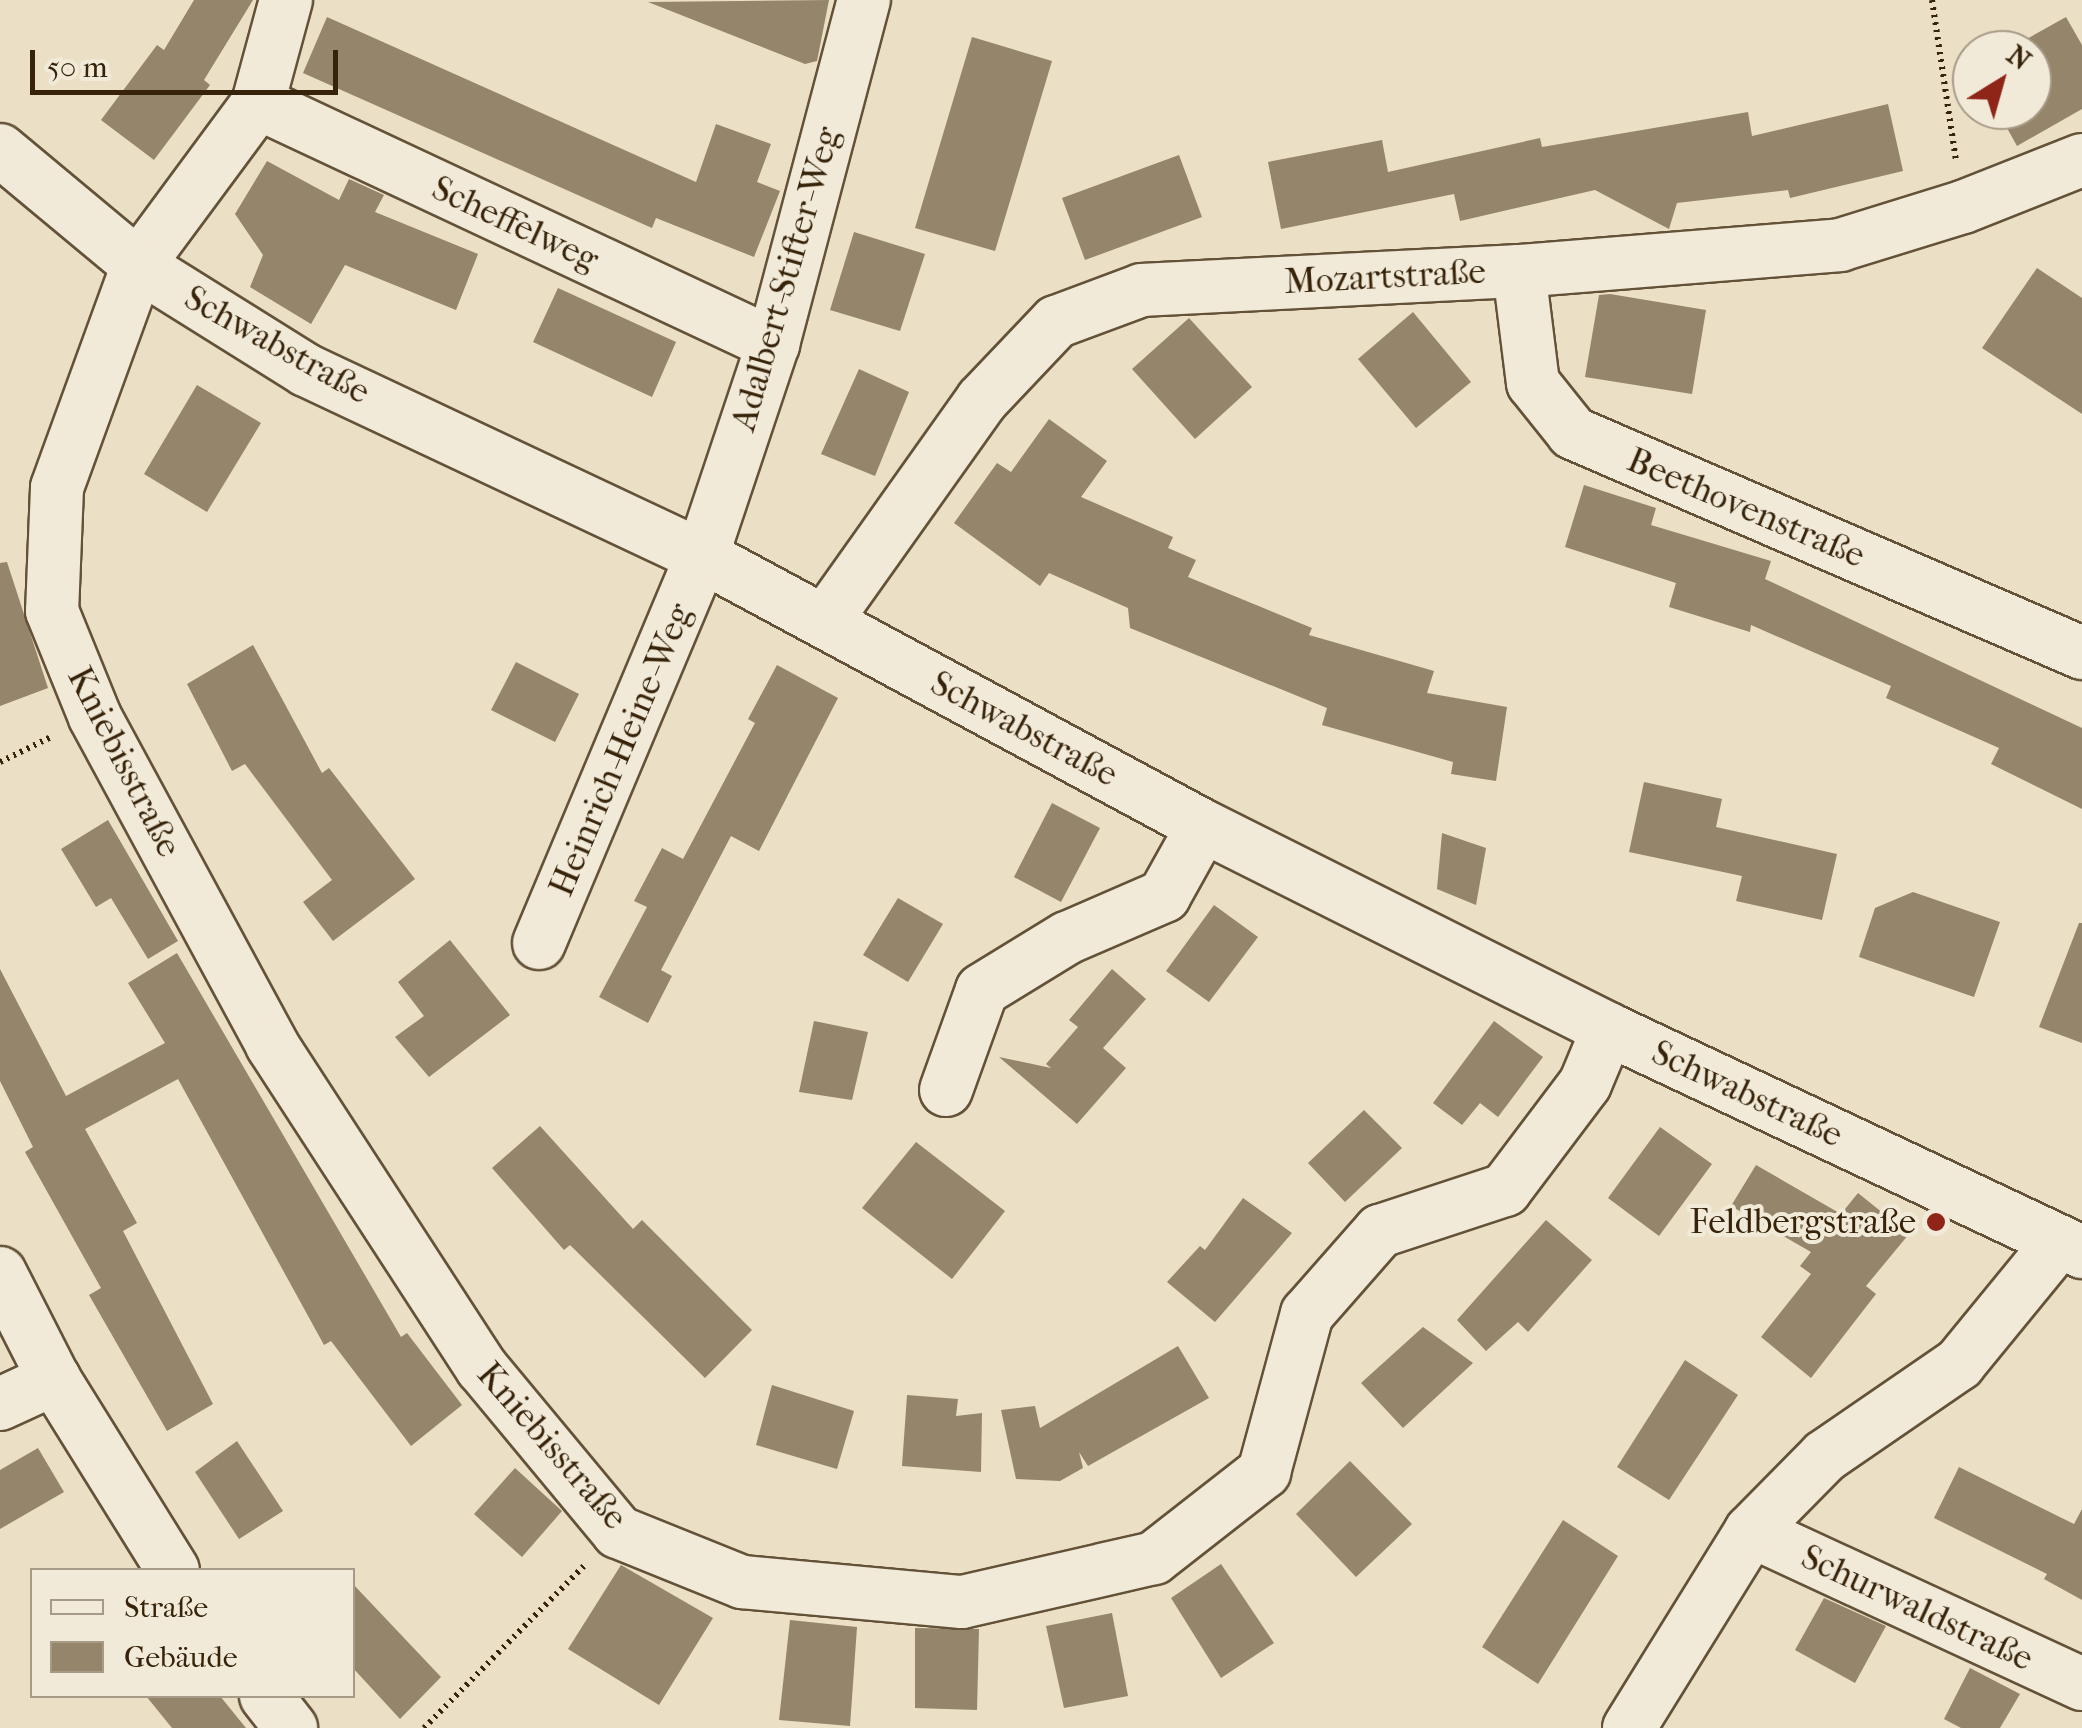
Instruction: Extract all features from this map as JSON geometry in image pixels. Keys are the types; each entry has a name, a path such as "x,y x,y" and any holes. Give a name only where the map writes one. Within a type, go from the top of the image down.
{"street":[{"path":"258,103 286,0"},
{"name":"Adalbert-Stifter-Weg","path":"702,556 772,344 864,0"},
{"name":"Kniebisstraße","path":"258,103 138,265 56,488 52,610 95,717 272,1045 482,1368 618,1532 742,1582 962,1602 1154,1558 1264,1472 1307,1314 1380,1231 1505,1190 1585,1084 1608,1028"},
{"name":"Scheffelweg","path":"258,103 772,344"},
{"name":"Schwabstraße","path":"0,150 138,265 306,370 702,556 1203,826 1608,1028 2071,1247"},
{"name":"Mozartstraße","path":"826,621 982,400 1056,322 1142,290 1519,271 1840,245 1963,207 2082,160"},
{"name":"Beethovenstraße","path":"1519,271 1533,383 1573,433 2082,652"},
{"name":"Heinrich-Heine-Weg","path":"539,944 702,556"},
{"path":"946,1090 982,990 1067,938 1164,896 1203,826"},
{"path":"1629,1728 1751,1531 1824,1456 1959,1364 2071,1247"},
{"path":"0,1273 54,1379 172,1568"},
{"path":"0,1404 54,1379"},
{"name":"Schurwaldstraße","path":"1751,1531 2082,1684"},
{"path":"268,1698 292,1728"}],"path":[{"path":"1932,0 1963,207"},
{"path":"0,762 95,717"},
{"path":"424,1728 618,1532"}],"building":[{"path":"194,0 253,0 204,80 210,85 154,160 101,120 157,45 164,50"},
{"path":"829,0 817,61 805,64 648,2"},
{"path":"327,17 696,182 716,124 771,144 757,182 780,191 754,257 656,218 652,228 303,73"},
{"path":"2066,17 2082,45 2082,109 2052,126 2052,30 2043,30"},
{"path":"972,37 1052,61 995,251 915,228"},
{"path":"1888,104 1903,171 1790,198 1788,190 1677,203 1669,229 1595,190 1460,221 1454,194 1281,229 1268,162 1382,140 1388,172 1540,138 1542,147 1748,112 1752,136"},
{"path":"2008,130 2045,130 2017,146"},
{"path":"1179,155 1202,217 1085,260 1062,198"},
{"path":"267,161 339,200 349,179 384,195 375,212 478,254 456,310 345,265 311,324 250,287 263,255 235,214"},
{"path":"854,232 925,254 900,331 830,310"},
{"path":"2037,268 2082,298 2082,414 1982,348"},
{"path":"558,288 676,342 652,397 533,342"},
{"path":"1599,295 1706,310 1692,394 1585,377"},
{"path":"1413,312 1471,382 1416,428 1358,359"},
{"path":"1189,318 1252,387 1195,439 1132,369"},
{"path":"859,369 909,392 875,476 821,454"},
{"path":"197,385 261,423 207,512 144,474"},
{"path":"1049,419 1107,461 1081,497 1173,537 1168,548 1196,560 1188,577 1312,628 1309,635 1434,671 1427,693 1507,707 1496,781 1451,774 1453,762 1322,725 1327,708 1130,628 1128,608 1049,573 1040,586 954,523 997,463 1011,472"},
{"path":"1584,485 1656,508 1651,525 1771,561 1765,579 2082,728 2082,809 1991,764 1999,748 1886,698 1891,686 1751,625 1750,632 1669,607 1676,583 1565,547"},
{"path":"7,562 48,688 0,706 0,563"},
{"path":"253,645 322,773 329,768 415,879 333,941 303,902 332,880 245,764 232,771 187,684"},
{"path":"516,662 579,694 555,742 491,710"},
{"path":"777,665 838,698 759,851 731,836 661,970 672,976 648,1023 599,997 647,907 634,901 662,848 683,859 755,723 748,719"},
{"path":"1644,782 1722,799 1716,827 1837,854 1822,920 1736,901 1742,876 1629,852"},
{"path":"1052,803 1100,828 1061,902 1014,877"},
{"path":"108,820 178,941 148,959 111,898 96,907 61,849"},
{"path":"1442,833 1486,848 1476,905 1437,889"},
{"path":"1913,892 2000,922 1974,997 1859,957 1875,908"},
{"path":"898,898 943,924 908,982 863,955"},
{"path":"1214,905 1258,937 1209,1002 1166,971"},
{"path":"2082,923 2082,1043 2039,1027"},
{"path":"450,940 510,1015 429,1077 395,1037 424,1016 398,982"},
{"path":"177,953 401,1337 407,1333 462,1405 411,1446 331,1341 324,1345 178,1079 85,1129 137,1223 123,1231 213,1404 167,1431 89,1295 101,1288 25,1152 33,1147 0,1081 0,969 66,1096 165,1043 128,983"},
{"path":"1112,969 1146,999 1103,1048 1126,1068 1077,1124 999,1057 1051,1068 1046,1064 1078,1027 1069,1020"},
{"path":"814,1021 868,1032 852,1100 799,1092"},
{"path":"1494,1021 1543,1057 1498,1117 1480,1103 1462,1125 1433,1103"},
{"path":"1364,1110 1402,1148 1345,1202 1308,1163"},
{"path":"540,1126 633,1229 642,1220 752,1330 705,1378 570,1245 564,1250 492,1168"},
{"path":"1660,1127 1712,1164 1659,1236 1608,1198"},
{"path":"916,1142 1005,1211 952,1279 862,1208"},
{"path":"1756,1165 1841,1214 1858,1193 1909,1234 1866,1286 1876,1294 1811,1378 1761,1337 1811,1274 1800,1266 1811,1252 1731,1206"},
{"path":"1243,1198 1292,1233 1215,1322 1167,1282 1200,1246 1205,1250"},
{"path":"1546,1220 1592,1260 1528,1332 1518,1322 1486,1351 1457,1320"},
{"path":"1423,1327 1473,1363 1403,1428 1361,1383"},
{"path":"1178,1346 1209,1398 1088,1466 1079,1452 1083,1468 1060,1481 1016,1479 1001,1410 1035,1406 1040,1428"},
{"path":"1685,1360 1738,1395 1669,1500 1617,1467"},
{"path":"772,1385 854,1411 837,1469 756,1445"},
{"path":"907,1395 958,1399 956,1416 982,1413 981,1472 902,1466"},
{"path":"237,1441 283,1511 239,1539 195,1472"},
{"path":"38,1448 64,1492 0,1529 0,1470"},
{"path":"1350,1461 1412,1524 1356,1577 1296,1514"},
{"path":"1959,1467 2074,1524 2082,1509 2082,1600 2044,1579 2047,1574 1934,1518"},
{"path":"515,1468 562,1511 522,1557 474,1514"},
{"path":"1563,1520 1618,1556 1538,1684 1482,1647"},
{"path":"1221,1564 1274,1643 1221,1678 1171,1598"},
{"path":"621,1565 713,1618 659,1705 568,1649"},
{"path":"355,1586 441,1677 400,1719 355,1670"},
{"path":"1824,1598 1886,1626 1855,1683 1795,1650"},
{"path":"1112,1613 1128,1696 1064,1708 1046,1626"},
{"path":"790,1620 857,1627 850,1726 779,1720"},
{"path":"915,1628 979,1629 977,1710 915,1708"},
{"path":"1970,1668 2020,1694 2000,1728 1961,1728 1944,1719"},
{"path":"148,1698 222,1698 246,1728 172,1728"}],"place":[{"name":"Feldbergstraße","path":"1936,1222"}]}
